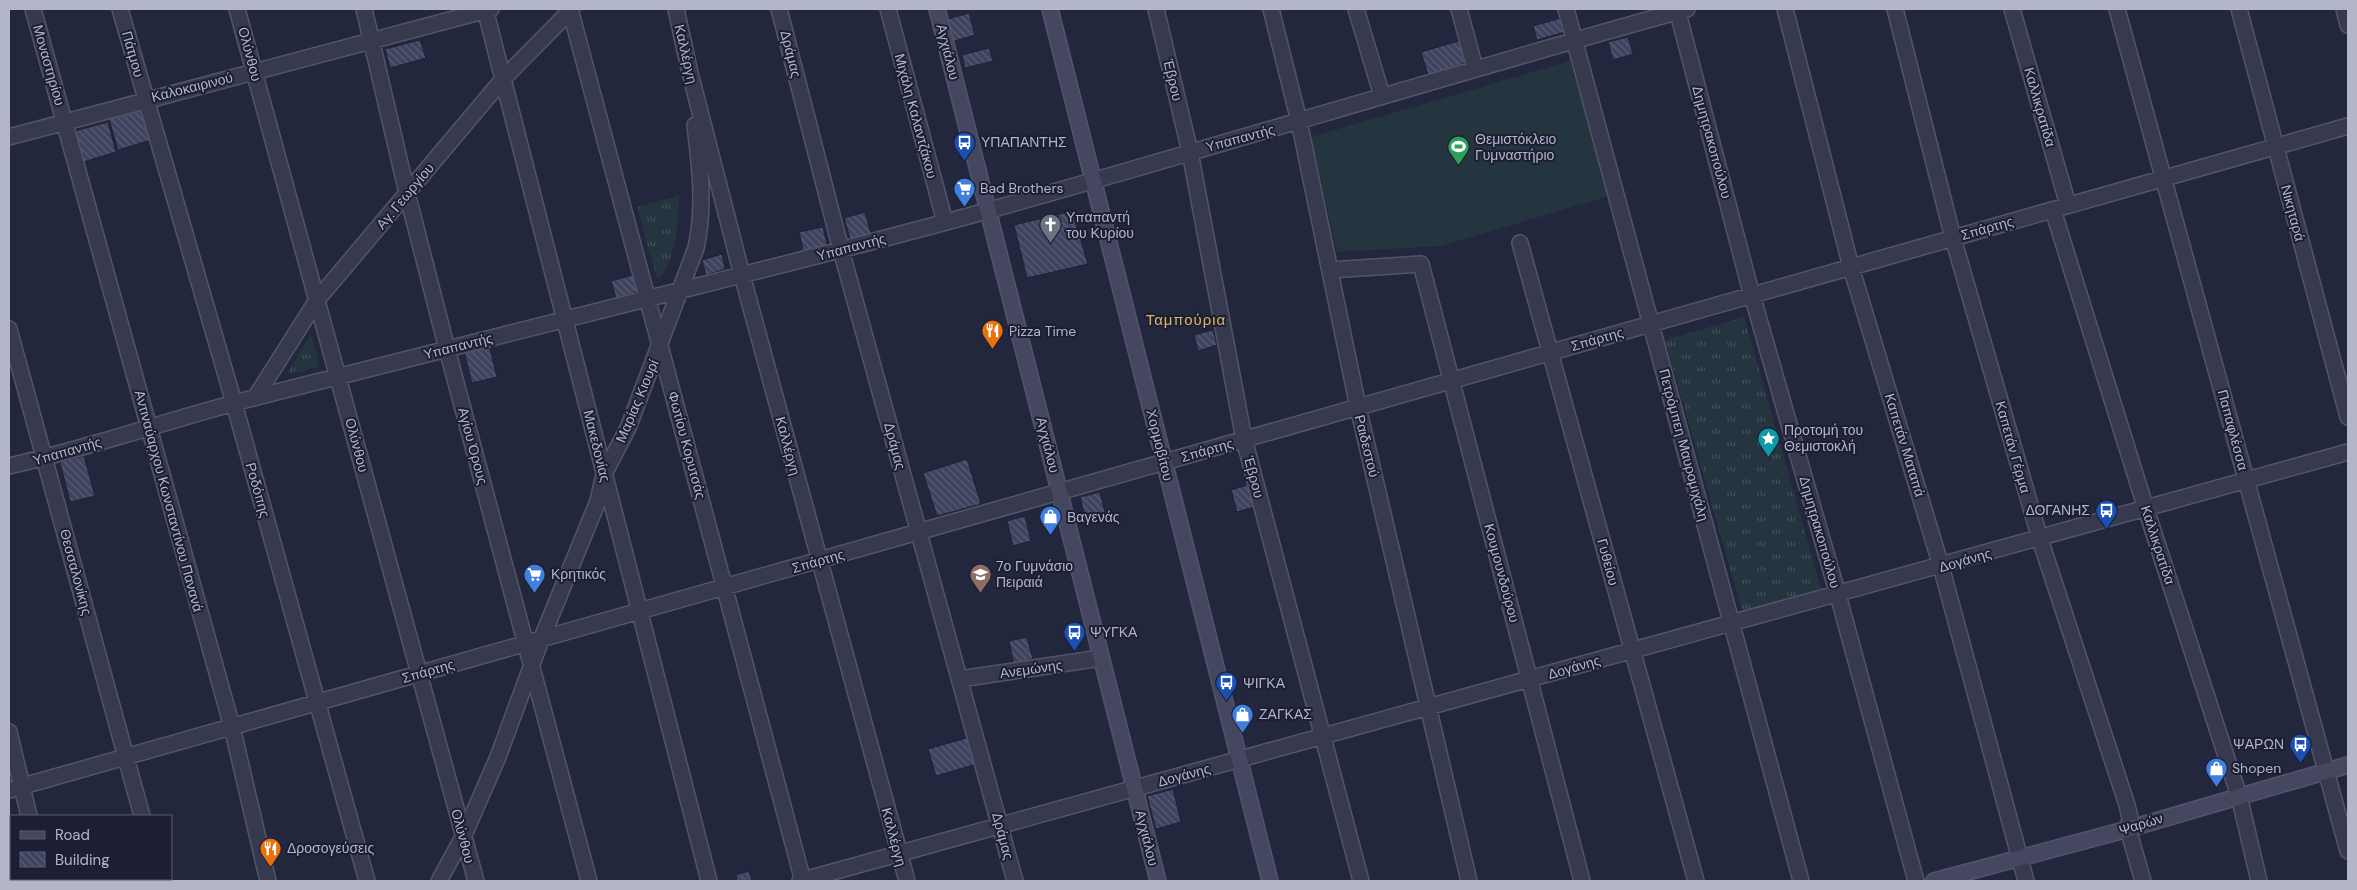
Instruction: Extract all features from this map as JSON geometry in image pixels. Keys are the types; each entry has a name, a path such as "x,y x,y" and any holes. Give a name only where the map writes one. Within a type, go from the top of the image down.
{"main road":[{"name":"Αγχιάλου","path":"937,9 1158,881"},
{"name":"Χορμοβίτου","path":"1050,9 1270,881"},
{"name":"Ψαρών","path":"1934,881 2128,829 2348,765"}],"street":[{"name":"Μοναστηρίου","path":"33,9 65,122"},
{"name":"Πάτμου","path":"120,9 146,99"},
{"name":"Ολύνθου","path":"237,9 476,881"},
{"name":"Αγίου Όρους","path":"364,9 407,193 447,349 589,881"},
{"name":"Καλοκαιρινού","path":"9,137 487,9"},
{"name":"Μακεδονίας","path":"487,9 564,319 709,881"},
{"name":"Αγ. Γεωργίου","path":"256,398 317,300 503,79 571,9"},
{"name":"Φωτίου Κορυτσάς","path":"571,9 802,881"},
{"name":"Καλλέργη","path":"676,9 690,73 742,275 906,881"},
{"name":"Δράμας","path":"780,9 841,250 1015,881"},
{"name":"Μιχάλη Καλαντζάκου","path":"888,9 945,222"},
{"name":"Έβρου","path":"1156,9 1190,152 1244,439 1324,737 1360,881"},
{"name":"Ραιδεστού","path":"1271,9 1299,122 1358,407 1430,707 1469,881"},
{"path":"1356,9 1382,96"},
{"path":"1459,9 1475,68"},
{"name":"Πετρόμπεη Μαυρομιχάλη","path":"1566,9 1801,881"},
{"name":"Καπετάν Ματαπά","path":"1785,9 1851,267 1941,566 2026,881"},
{"name":"Καπετάν Γέρμα","path":"1895,9 1953,238 2040,538 2130,818 2128,829 2143,881"},
{"name":"Καλλικρατίδα","path":"2012,9 2068,205"},
{"name":"Παπαφλέσσα","path":"2117,9 2348,851"},
{"name":"Νικηταρά","path":"2239,9 2348,416"},
{"path":"2344,9 2348,25"},
{"name":"Υπαπαντής","path":"9,466 45,458 149,426 234,403 841,250 988,211 1093,179 1299,122 1475,68 1681,10"},
{"name":"Δημητρακοπούλου","path":"1681,10 1752,295 1838,595 1916,881"},
{"name":"Μαρίας Κιουρί","path":"439,881 464,835 498,757 541,640 598,501 604,474 628,428 682,290 696,248 701,225 702,201 690,73"},
{"name":"Ροδόπης","path":"146,99 234,403 367,881"},
{"name":"Αντιναύαρχου Κωνσταντίνου Πανανά","path":"65,122 232,727 268,881"},
{"name":"Σπάρτης","path":"16,788 2348,126"},
{"name":"Καλλικρατίδα","path":"2053,210 2146,509 2239,796 2260,881"},
{"name":"Γυθείου","path":"1520,243 1696,881"},
{"name":"Κουμουνδούρου","path":"1330,270 1421,264 1582,881"},
{"name":"Θεσσαλονίκης","path":"9,329 142,815"},
{"name":"Δογάνης","path":"802,881 2348,452"},
{"name":"Ανεμώνης","path":"960,679 1101,658"},
{"path":"9,732 16,788 29,815"}],"green space":[{"name":"Θεμιστόκλειο Γυμναστήριο","path":"1570,61 1609,196 1441,246 1337,252 1311,137"},
{"path":"679,196 677,228 673,249 666,269 661,278 657,279 637,207"},
{"path":"1744,317 1822,592 1743,614 1665,340"},
{"path":"311,334 319,363 318,367 291,374 288,372"}],"building":[{"path":"969,13 975,35 951,42 945,20"},
{"path":"1561,18 1565,32 1537,40 1533,26"},
{"path":"1628,37 1633,54 1613,60 1608,42"},
{"path":"420,40 426,58 390,68 385,49"},
{"path":"1462,40 1469,62 1428,75 1421,52"},
{"path":"989,48 993,61 965,68 962,55"},
{"path":"142,110 151,140 118,150 109,119"},
{"path":"108,122 116,152 83,162 75,131"},
{"name":"Υπαπαντή του Κυρίου","path":"1072,211 1088,264 1027,278 1014,225"},
{"path":"865,212 872,237 851,242 844,218"},
{"path":"823,227 828,249 804,254 799,232"},
{"path":"722,254 725,269 706,275 702,260"},
{"path":"633,275 638,292 616,298 611,281"},
{"path":"1213,330 1217,345 1198,351 1194,335"},
{"path":"489,344 497,377 472,383 464,351"},
{"path":"84,456 95,496 70,502 60,462"},
{"path":"967,459 981,504 937,516 923,473"},
{"path":"1248,485 1254,507 1237,512 1231,490"},
{"path":"1100,492 1106,516 1086,521 1080,497"},
{"path":"1025,516 1031,541 1013,546 1007,521"},
{"path":"1027,637 1033,659 1014,664 1009,641"},
{"path":"970,737 977,764 936,776 928,749"},
{"path":"1173,789 1181,822 1156,829 1147,796"},
{"path":"749,871 752,881 737,881 736,875"}],"place":[{"name":"ΥΠΑΠΑΝΤΗΣ","path":"965,161"},
{"name":"Θεμιστόκλειο Γυμναστήριο","path":"1459,166"},
{"name":"Bad Brothers","path":"964,207"},
{"name":"Υπαπαντή του Κυρίου","path":"1050,244"},
{"name":"Pizza Time","path":"993,350"},
{"name":"Προτομή του Θεμιστοκλή","path":"1768,457"},
{"name":"ΔΟΓΑΝΗΣ","path":"2106,529"},
{"name":"Βαγενάς","path":"1051,536"},
{"name":"Κρητικός","path":"535,593"},
{"name":"7ο Γυμνάσιο Πειραιά","path":"980,593"},
{"name":"ΨΥΓΚΑ","path":"1074,651"},
{"name":"ΨΙΓΚΑ","path":"1227,702"},
{"name":"ΖΑΓΚΑΣ","path":"1243,733"},
{"name":"ΨΑΡΩΝ","path":"2300,763"},
{"name":"Shopen","path":"2216,787"},
{"name":"Δροσογεύσεις","path":"271,867"}],"district":[{"name":"Ταμπούρια","path":"1186,320"}]}
